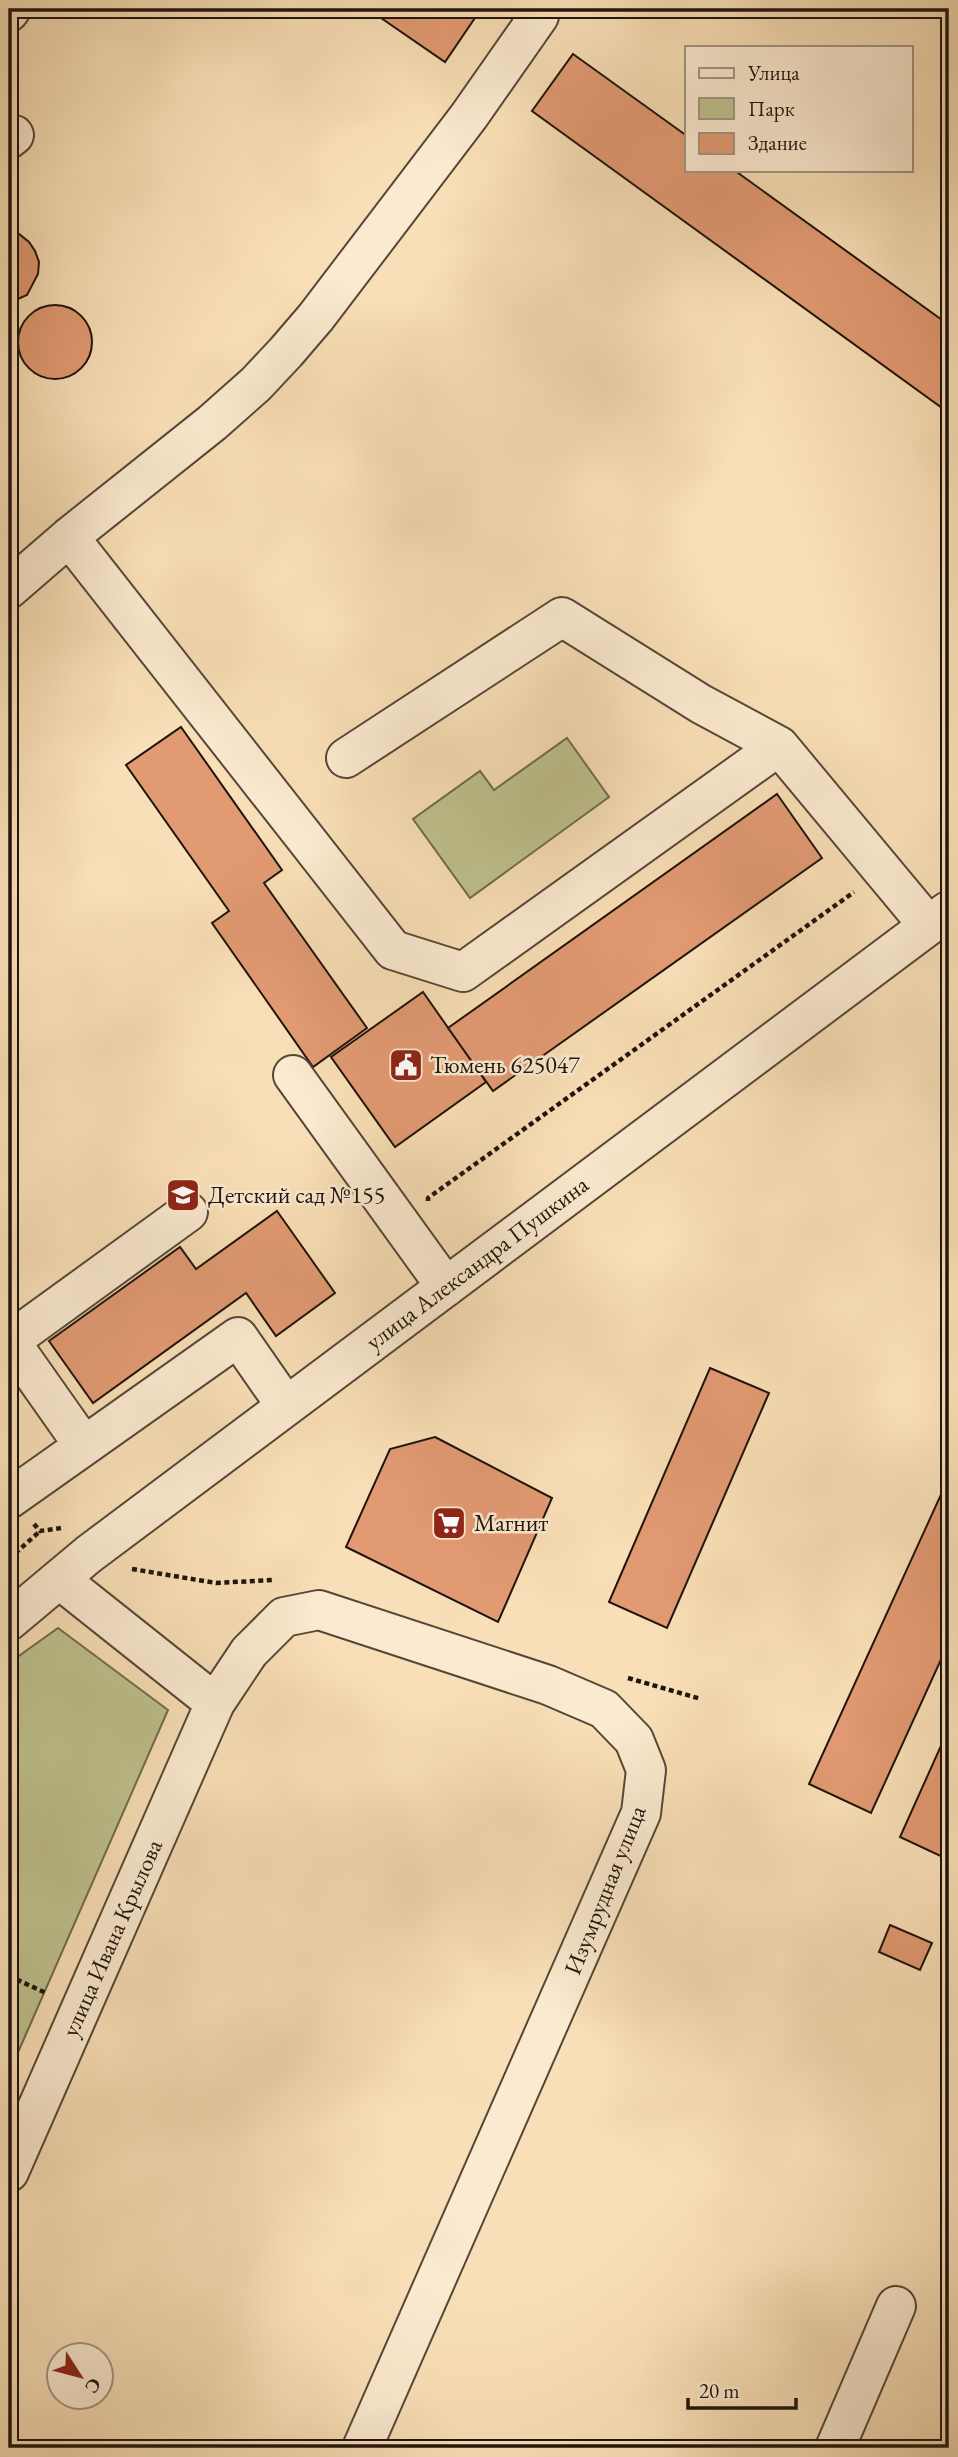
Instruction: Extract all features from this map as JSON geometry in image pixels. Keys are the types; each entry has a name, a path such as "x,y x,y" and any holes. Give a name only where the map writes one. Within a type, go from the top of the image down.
{"street":[{"path":"9,589 69,537 212,423 286,352 316,317 485,94 539,16 529,9"},
{"path":"69,537 393,950 463,972 779,746"},
{"path":"346,758 562,617 701,704 779,746 938,918"},
{"name":"улица Александра Пушкина","path":"16,1601 59,1579 938,918"},
{"path":"293,1075 446,1287"},
{"path":"84,1446 10,1341 188,1212"},
{"path":"9,1499 238,1337 286,1406"},
{"path":"59,1579 215,1703"},
{"name":"Изумрудная улица","path":"215,1703 249,1652 284,1617 320,1610 548,1685 604,1709 634,1740 646,1770 641,1813 362,2448"},
{"name":"улица Ивана Крылова","path":"9,2172 215,1703"},
{"path":"835,2448 896,2306"}],"path":[{"path":"9,1559 40,1531"}],"green space":[{"path":"567,738 609,797 470,898 413,819 480,771 494,790"},
{"path":"58,1628 168,1710 9,2073 9,1663"}],"building":[{"path":"368,9 481,9 445,62"},
{"path":"573,54 685,135 685,172 737,172 949,325 949,413 532,111"},
{"path":"9,231 19,234 29,242 39,262 38,274 27,295 9,303"},
{"path":"55,305 69,308 81,316 89,328 92,342 89,356 81,368 69,376 55,379 41,376 29,368 21,356 18,342 21,328 29,316 41,308"},
{"path":"181,727 282,870 264,883 367,1028 313,1067 212,923 229,911 126,765"},
{"path":"777,794 822,858 493,1091 448,1028"},
{"path":"423,992 486,1082 395,1147 331,1057"},
{"path":"277,1211 335,1293 276,1336 246,1293 93,1403 49,1341 180,1247 196,1269"},
{"path":"710,1368 769,1393 667,1628 609,1602"},
{"name":"Магнит","path":"435,1437 552,1498 498,1622 346,1547 390,1449"},
{"path":"949,1477 949,1642 871,1813 809,1784"},
{"path":"949,1728 949,1860 900,1837"},
{"path":"890,1925 932,1943 920,1970 879,1952"}],"place":[{"name":"Тюмень 625047","path":"406,1065"},
{"name":"Детский сад №155","path":"183,1195"},
{"name":"Магнит","path":"449,1523"}]}
